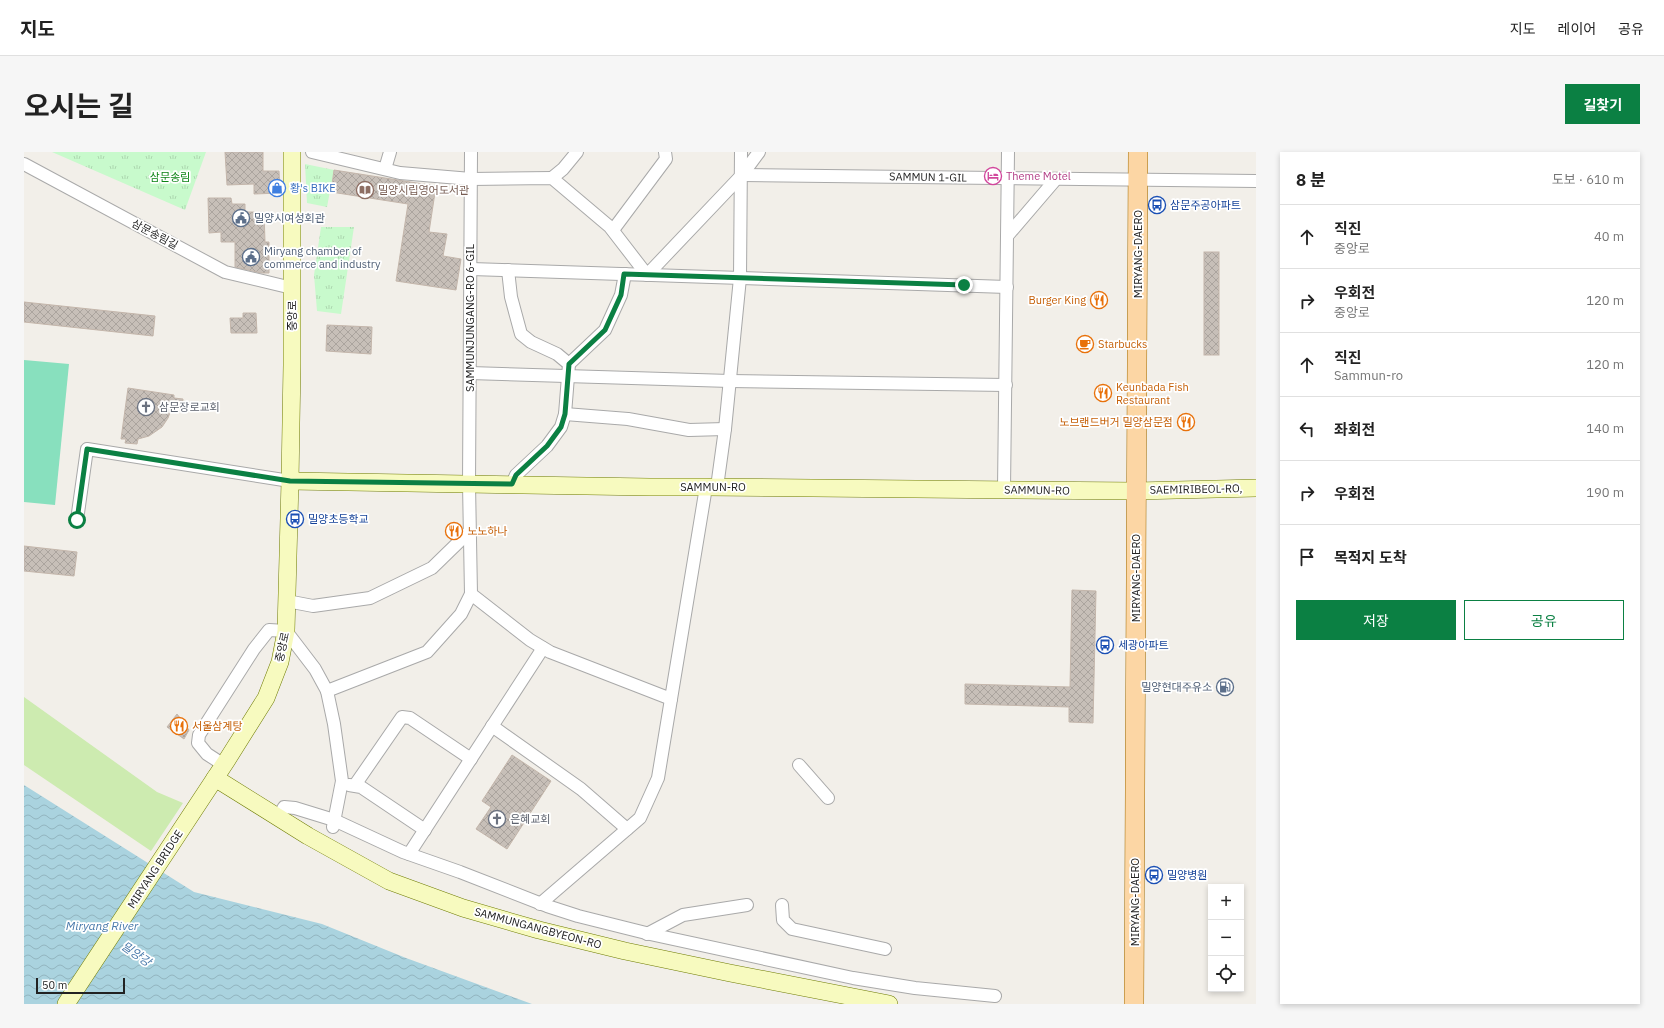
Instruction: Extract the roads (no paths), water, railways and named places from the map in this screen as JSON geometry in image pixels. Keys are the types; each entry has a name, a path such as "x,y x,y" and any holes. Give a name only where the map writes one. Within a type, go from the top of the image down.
{"main road":[{"name":"MIRYANG-DAERO","path":"1134,1004 1138,152"}],"street":[{"name":"중앙로","path":"205,794 266,698 280,662 286,631 290,481 292,152"},
{"path":"312,152 400,173 471,179 552,178 563,169 577,152"},
{"path":"385,169 390,152"},
{"name":"SAMMUNJUNGANG-RO 6-GIL","path":"471,152 469,484 471,594"},
{"path":"540,904 640,818 658,778 671,699 712,487 725,430 740,278 741,152"},
{"path":"646,275 742,175 759,152"},
{"path":"1004,489 1008,152"},
{"path":"613,230 666,159 667,153"},
{"name":"삼문송림길","path":"24,164 225,272 292,288"},
{"name":"SAMMUN 1-GIL","path":"742,175 1256,181"},
{"path":"552,178 613,230 646,275"},
{"path":"1008,235 1056,179"},
{"path":"471,269 1007,287"},
{"path":"508,270 511,297 521,334 531,342 557,354 568,369"},
{"path":"512,484 516,475 547,446 561,427 565,414 568,369 605,330 621,295 624,274"},
{"path":"470,372 568,369 730,381 1006,385"},
{"path":"565,414 628,418 689,430 725,430"},
{"path":"77,520 87,449 290,481"},
{"name":"SAMMUN-RO","path":"290,481 512,484 650,488 712,487 1137,491"},
{"name":"SAEMIRIBEOL-RO,","path":"1137,491 1256,488"},
{"path":"287,601 313,606 370,598 432,568 470,531"},
{"path":"327,691 427,652 462,614 471,594 542,648 671,699"},
{"path":"220,771 198,743 199,735 254,649 269,630 286,631 315,669 327,691 334,724 341,785 334,824"},
{"path":"409,854 542,648"},
{"path":"355,785 402,717 410,718 471,759"},
{"path":"492,726 581,789 627,829"},
{"path":"799,765 828,798"},
{"name":"SAMMUNGANGBYEON-RO","path":"220,771 278,817 308,836 389,881 463,908 539,930 625,951 889,1004"},
{"path":"341,785 355,785 361,787 387,803 425,830"},
{"name":"MIRYANG BRIDGE","path":"66,1004 205,794"},
{"path":"278,817 284,807 295,808 409,854 460,872 540,904 647,934 853,978 915,988 995,996"},
{"path":"647,934 683,916 747,905"},
{"path":"782,905 783,920 792,929 885,949"}],"water":[{"name":"Miryang River","path":"24,785 194,892 322,924 406,958 532,1004 24,1004"}],"place":[{"name":"Theme Motel","path":"993,176"},
{"name":"황's BIKE","path":"277,188"},
{"name":"밀양시립영어도서관","path":"365,190"},
{"name":"삼문주공아파트","path":"1157,205"},
{"name":"밀양시여성회관","path":"241,218"},
{"name":"Miryang chamber of commerce and industry","path":"251,257"},
{"name":"Burger King","path":"1099,300"},
{"name":"Starbucks","path":"1085,344"},
{"name":"Keunbada Fish Restaurant","path":"1103,393"},
{"name":"삼문장로교회","path":"146,407"},
{"name":"노브랜드버거 밀양삼문점","path":"1186,422"},
{"name":"밀양초등학교","path":"295,519"},
{"name":"노노하나","path":"454,531"},
{"name":"세광아파트","path":"1105,645"},
{"name":"밀양현대주유소","path":"1225,687"},
{"name":"서울삼계탕","path":"179,726"},
{"name":"은혜교회","path":"497,819"},
{"name":"밀양병원","path":"1154,875"}],"park label":[{"name":"삼문송림","path":"170,177"}],"water label":[{"name":"밀양강","path":"136,954"}]}
